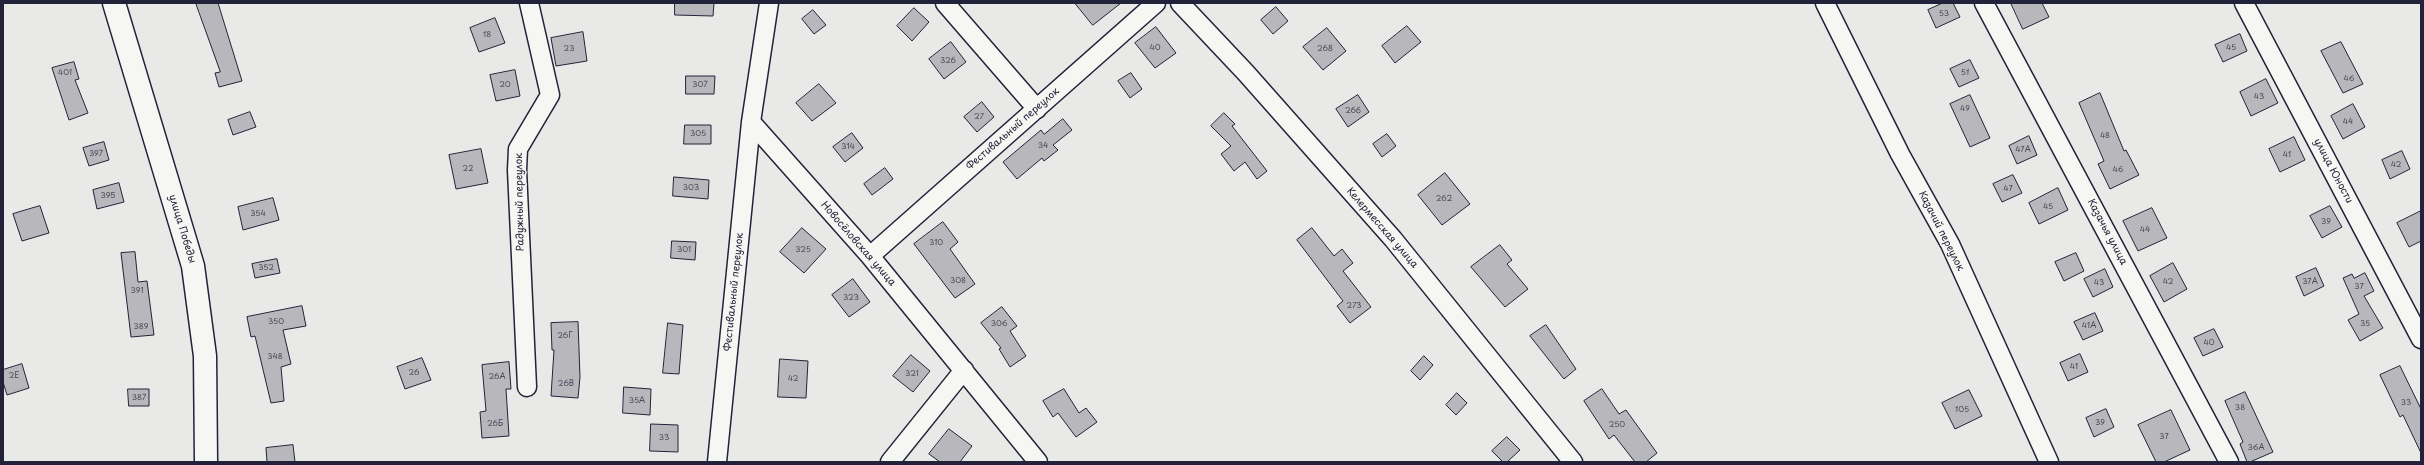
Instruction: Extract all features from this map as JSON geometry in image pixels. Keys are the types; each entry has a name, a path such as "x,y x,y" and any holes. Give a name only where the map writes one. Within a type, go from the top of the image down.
{"street":[{"name":"улица Победы","path":"114,3 193,266 205,356 206,462"},
{"name":"Радужный переулок","path":"526,387 517,170 518,149 550,95 529,3"},
{"path":"751,122 769,3"},
{"path":"945,3 1037,109"},
{"name":"Фестивальный переулок","path":"870,256 1156,3"},
{"name":"Келермесская улица","path":"1180,3 1246,73 1393,239 1573,462"},
{"name":"Казачий переулок","path":"1825,3 1900,154 1950,244 2049,462"},
{"name":"Казачья улица","path":"1984,3 2229,462"},
{"name":"улица Юности","path":"2244,3 2421,339"},
{"name":"Новосёловская улица","path":"751,122 870,256 1038,462"},
{"name":"Фестивальный переулок","path":"717,462 751,122"},
{"path":"890,462 964,370"}],"building":[{"path":"196,3 218,3 242,81 219,87 215,73 220,72"},
{"path":"675,3 714,3 713,16 675,15"},
{"path":"1075,3 1121,3 1093,25"},
{"path":"1943,3 1953,3 1960,17 1936,28 1928,10"},
{"path":"2011,3 2042,3 2049,17 2023,29"},
{"path":"1276,7 1288,21 1273,34 1261,20"},
{"path":"914,8 929,22 912,41 897,26"},
{"path":"813,10 826,25 814,34 802,19"},
{"path":"495,18 505,43 479,52 470,28"},
{"path":"1407,26 1421,42 1395,63 1382,46"},
{"path":"1156,27 1176,53 1155,68 1135,43"},
{"path":"1327,28 1346,51 1323,70 1303,47"},
{"path":"583,32 587,61 556,66 551,38"},
{"path":"2240,34 2247,51 2223,62 2215,45"},
{"path":"951,42 966,62 944,79 929,59"},
{"path":"2341,42 2363,84 2343,93 2321,51"},
{"path":"1970,60 1979,78 1959,87 1950,69"},
{"path":"74,62 79,79 75,80 88,113 69,120 52,68"},
{"path":"515,70 520,96 496,101 490,75"},
{"path":"1131,73 1142,89 1130,98 1118,81"},
{"path":"686,76 715,76 714,94 686,94"},
{"path":"2266,79 2278,103 2251,116 2240,92"},
{"path":"819,84 836,103 812,121 796,103"},
{"path":"2100,93 2124,151 2126,150 2139,175 2110,189 2098,164 2104,161 2079,103"},
{"path":"1358,95 1369,112 1348,127 1336,109"},
{"path":"1970,95 1990,138 1970,147 1950,104"},
{"path":"982,102 994,117 977,132 964,117"},
{"path":"2353,104 2365,127 2343,139 2331,116"},
{"path":"250,112 256,127 233,135 228,120"},
{"path":"1224,113 1235,124 1232,126 1267,171 1257,179 1245,162 1234,171 1221,154 1231,146 1211,126"},
{"path":"1063,119 1072,130 1053,145 1058,150 1044,161 1042,158 1017,179 1003,162 1041,130 1044,134"},
{"path":"685,125 711,125 711,144 684,144"},
{"path":"852,133 863,148 845,162 833,147"},
{"path":"1387,134 1396,146 1382,157 1373,144"},
{"path":"2029,136 2037,155 2017,164 2009,146"},
{"path":"2294,137 2305,160 2280,172 2269,149"},
{"path":"104,142 109,160 89,166 83,148"},
{"path":"481,149 488,183 456,189 449,155"},
{"path":"2402,151 2410,169 2390,179 2382,160"},
{"path":"885,168 893,179 872,195 864,184"},
{"path":"1445,173 1470,204 1442,225 1418,195"},
{"path":"2013,175 2022,193 2002,202 1993,184"},
{"path":"674,177 709,180 708,199 673,196"},
{"path":"119,183 124,202 97,209 93,190"},
{"path":"2058,188 2068,210 2039,224 2029,203"},
{"path":"273,198 279,220 243,230 238,207"},
{"path":"40,206 49,233 22,241 13,214"},
{"path":"2330,206 2342,227 2322,238 2310,216"},
{"path":"2152,208 2167,238 2138,251 2123,221"},
{"path":"2421,211 2421,241 2409,247 2397,223"},
{"path":"943,222 958,242 950,249 975,284 955,298 914,244"},
{"path":"802,228 826,249 804,273 780,252"},
{"path":"1312,228 1334,256 1342,249 1353,263 1343,271 1371,307 1350,323 1337,306 1343,301 1297,240"},
{"path":"672,241 696,242 695,260 671,258"},
{"path":"1500,245 1512,260 1507,264 1528,289 1505,307 1471,267"},
{"path":"135,252 138,282 147,281 154,335 131,337 121,253"},
{"path":"2076,253 2084,271 2064,281 2055,262"},
{"path":"277,259 280,273 255,278 252,264"},
{"path":"2173,263 2187,289 2164,302 2150,276"},
{"path":"2316,268 2324,286 2304,296 2296,277"},
{"path":"2105,269 2113,287 2093,297 2084,279"},
{"path":"2365,273 2374,291 2364,296 2383,328 2360,341 2348,320 2359,314 2343,278 2352,274 2354,278"},
{"path":"853,279 870,302 849,317 832,295"},
{"path":"302,306 306,326 283,330 291,364 281,367 284,401 271,403 255,336 251,337 247,317"},
{"path":"1002,307 1017,326 1010,331 1026,356 1010,367 999,349 1001,348 981,323"},
{"path":"2095,313 2103,331 2083,340 2074,322"},
{"path":"578,322 580,377 578,398 551,396 554,350 552,350 551,323"},
{"path":"668,323 683,325 679,374 663,373"},
{"path":"1546,325 1576,369 1564,379 1530,336"},
{"path":"2214,329 2223,347 2203,356 2194,338"},
{"path":"2080,354 2088,372 2068,381 2060,363"},
{"path":"911,355 930,371 913,392 893,376"},
{"path":"1424,356 1433,365 1420,380 1411,371"},
{"path":"422,358 431,380 405,389 397,367"},
{"path":"780,359 808,361 806,398 778,397"},
{"path":"509,362 511,389 506,389 509,436 482,438 480,412 486,411 482,365"},
{"path":"22,364 29,388 7,395 3,382 3,370"},
{"path":"2400,366 2421,409 2421,453 2403,415 2400,417 2380,375"},
{"path":"624,387 651,389 650,415 623,413"},
{"path":"128,389 149,389 149,406 129,406"},
{"path":"1064,389 1079,413 1086,408 1097,422 1076,437 1058,413 1053,417 1043,401"},
{"path":"1602,389 1619,414 1626,410 1657,453 1646,462 1635,462 1614,435 1609,439 1584,401"},
{"path":"1969,390 1982,416 1955,429 1942,403"},
{"path":"2245,392 2273,452 2250,462 2247,462 2240,444 2243,442 2225,401"},
{"path":"1457,393 1467,403 1456,415 1446,405"},
{"path":"2106,409 2114,427 2094,437 2086,418"},
{"path":"2171,410 2190,450 2164,462 2156,462 2138,425"},
{"path":"651,424 678,425 678,452 650,451"},
{"path":"949,429 972,446 960,462 940,462 929,454"},
{"path":"1507,437 1520,450 1507,462 1503,462 1492,451"},
{"path":"293,445 295,462 267,462 266,448"}]}
